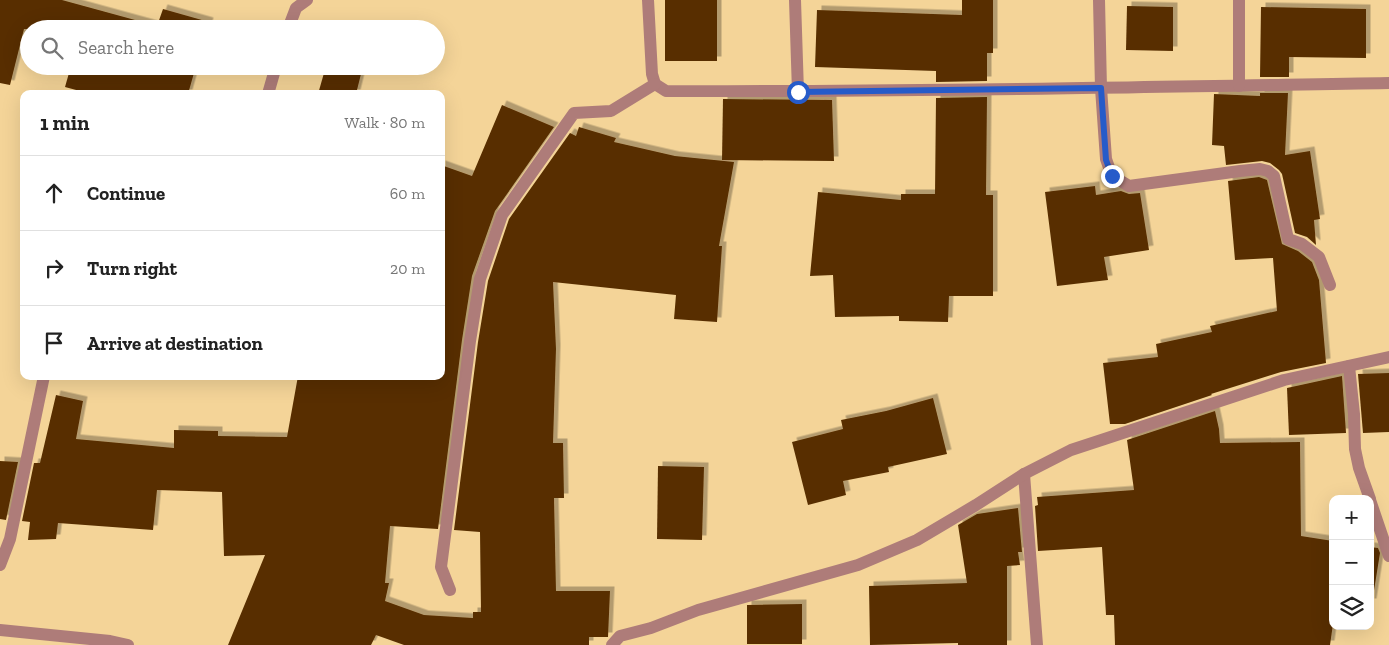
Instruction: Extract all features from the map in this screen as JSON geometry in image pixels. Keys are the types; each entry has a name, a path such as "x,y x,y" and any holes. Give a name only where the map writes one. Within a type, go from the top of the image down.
{"street":[{"path":"291,20 296,8 307,0"},
{"path":"648,0 652,74 655,84 666,91 798,92 1389,83"},
{"path":"794,0 798,92"},
{"path":"1099,0 1101,88 1106,160 1112,176 1129,186 1240,171 1268,171 1274,176 1288,239 1302,244 1319,257 1330,285"},
{"path":"1239,0 1239,86"},
{"path":"269,90 273,75"},
{"path":"450,590 441,568 470,342 480,279 502,215 574,113 611,111 655,84"},
{"path":"612,645 620,636 652,628 698,610 858,565 917,540 1024,474 1071,450 1284,380 1389,357"},
{"path":"1349,366 1354,414 1355,449 1359,468 1369,495"},
{"path":"0,565 10,539 43,380"},
{"path":"1024,474 1036,645"},
{"path":"1374,511 1389,556"},
{"path":"0,630 110,641 128,645"}],"building":[{"path":"0,0 62,0 135,20 20,20 20,45 10,85 0,83"},
{"path":"665,0 717,0 717,61 665,61"},
{"path":"962,0 993,0 993,53 987,53 987,81 936,82 936,71 815,67 817,10 962,15"},
{"path":"1127,6 1173,7 1173,51 1126,50"},
{"path":"1261,7 1366,9 1366,58 1289,57 1289,77 1260,77"},
{"path":"163,9 202,20 159,20"},
{"path":"68,75 193,75 189,90 76,90 65,87"},
{"path":"323,75 361,75 357,90 319,90"},
{"path":"1260,93 1288,93 1285,155 1310,151 1320,219 1314,220 1316,245 1307,237 1295,233 1282,174 1279,170 1270,163 1262,161 1226,165 1224,146 1212,145 1214,94 1260,96"},
{"path":"987,97 986,195 993,195 993,296 949,296 948,322 899,321 899,316 835,317 833,275 810,276 818,192 901,200 901,194 935,194 936,98"},
{"path":"723,99 832,100 834,161 722,160"},
{"path":"502,105 554,127 495,211 472,276 438,529 390,526 385,583 389,583 385,601 424,615 473,618 473,612 481,612 480,532 454,530 478,342 488,281 509,219 570,133 576,136 579,127 616,138 614,142 675,156 734,162 719,246 722,246 717,322 674,319 676,295 553,282 556,349 553,443 563,443 564,498 554,498 556,591 610,591 608,637 589,637 589,645 404,645 376,635 371,645 228,645 265,555 224,556 222,492 157,490 153,530 58,523 56,539 28,540 30,522 22,521 34,463 40,463 56,395 83,401 76,439 174,448 174,430 218,431 218,436 287,437 297,380 445,380 445,166 472,176"},
{"path":"1259,177 1267,180 1282,244 1298,251 1312,262 1319,280 1326,363 1281,372 1125,424 1110,424 1103,363 1158,357 1156,344 1212,332 1210,326 1277,311 1273,258 1235,260 1228,181"},
{"path":"1095,186 1096,195 1121,191 1129,194 1140,193 1149,250 1104,257 1108,280 1057,286 1045,192"},
{"path":"1389,373 1389,432 1363,433 1358,374"},
{"path":"1342,376 1346,433 1289,435 1287,388"},
{"path":"933,398 947,454 888,467 889,472 843,481 846,495 808,505 792,442 843,429 841,420 886,411"},
{"path":"1215,411 1220,443 1300,442 1301,536 1329,540 1329,630 1332,630 1330,645 1115,645 1114,615 1106,615 1102,547 1038,551 1035,506 1038,505 1037,497 1134,490 1127,440"},
{"path":"0,461 18,462 6,520 0,519"},
{"path":"658,466 704,467 702,540 657,539"},
{"path":"1018,508 1022,552 1018,552 1020,565 1007,566 1007,645 958,645 958,643 870,645 869,586 967,583 958,525 977,514"},
{"path":"1374,548 1378,548 1380,553 1374,590"},
{"path":"802,604 802,644 747,644 747,605"}],"route":[{"path":"798,92 1101,88 1106,160 1112,176"}]}
